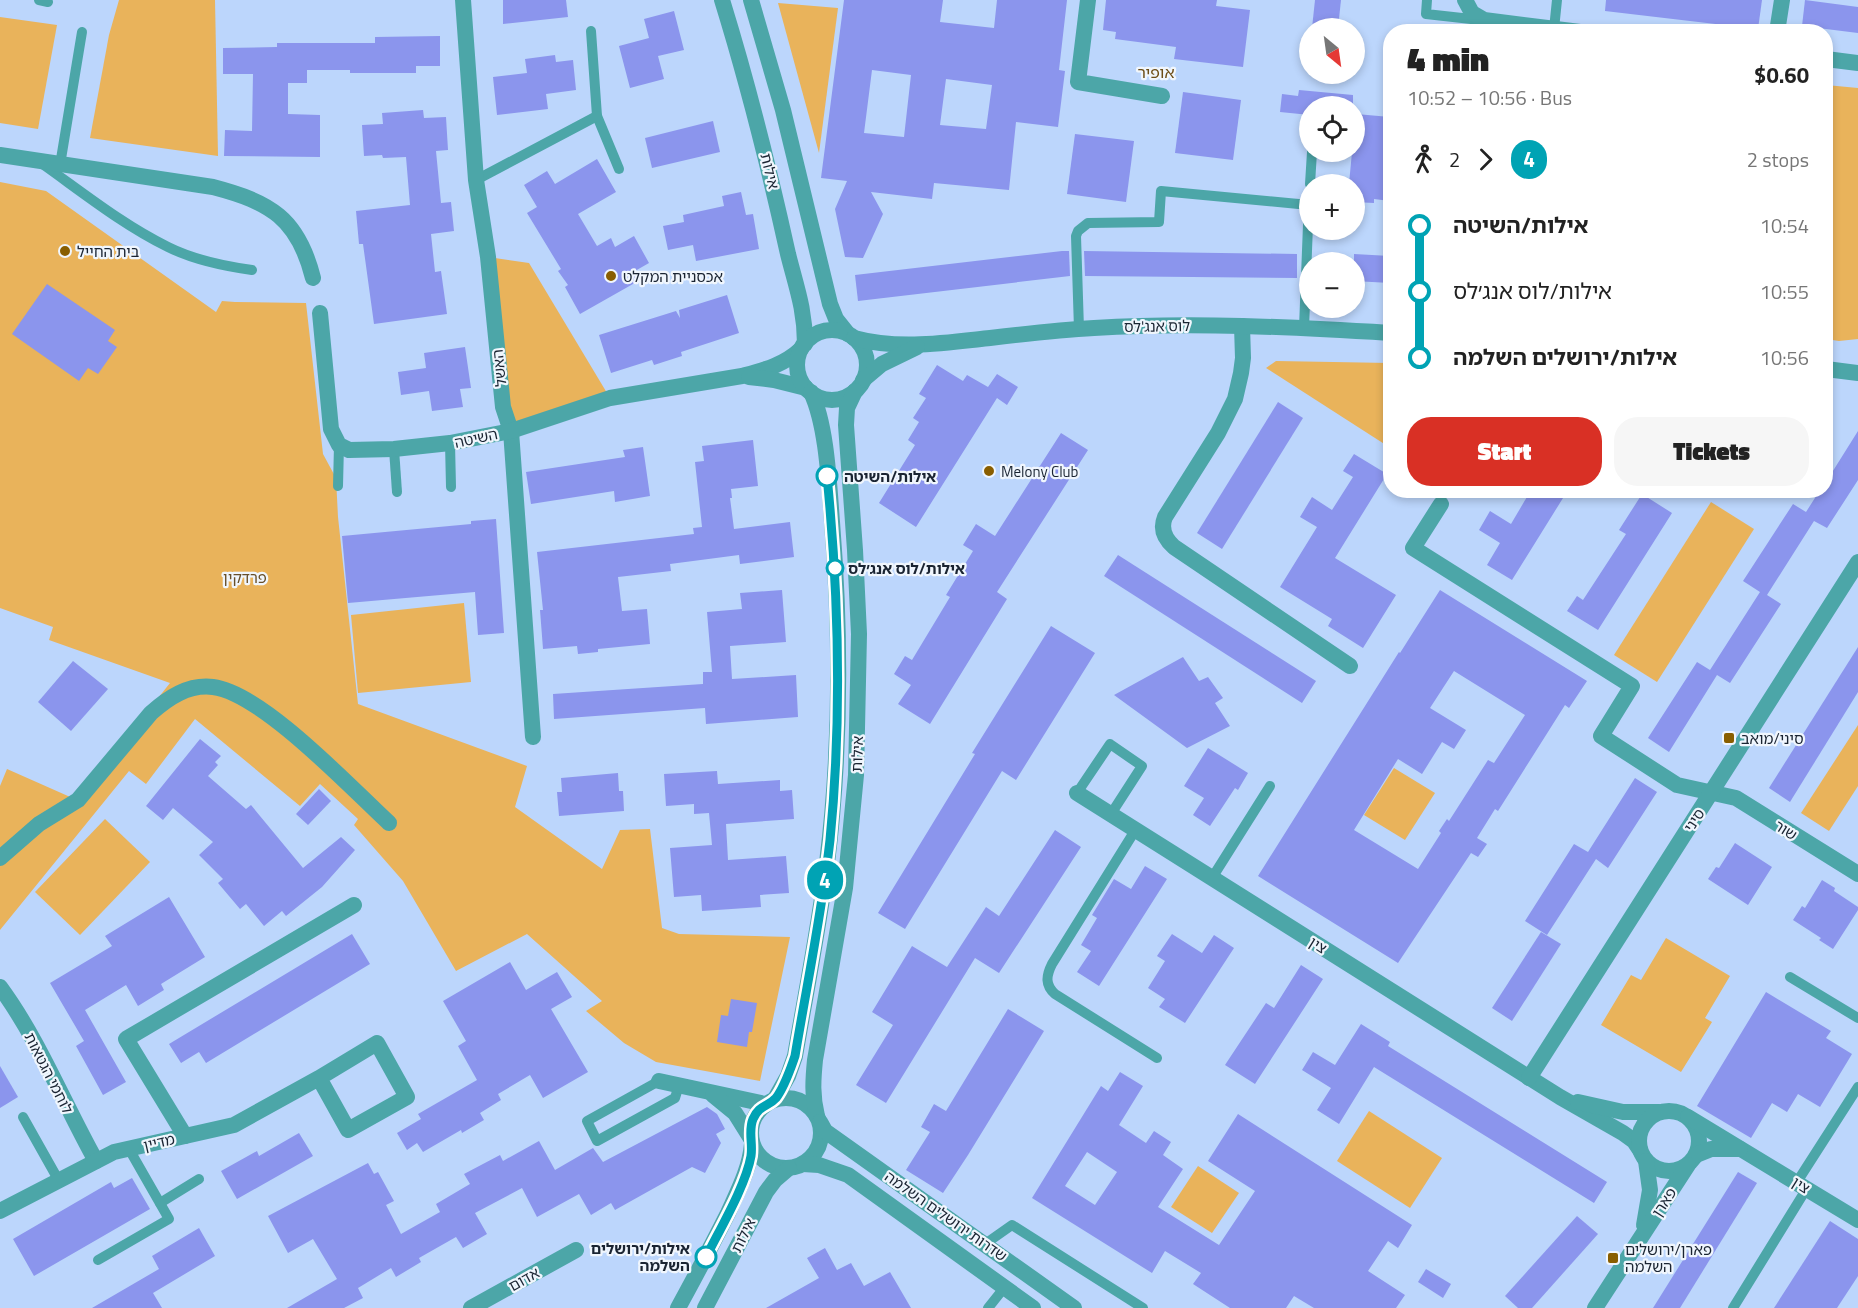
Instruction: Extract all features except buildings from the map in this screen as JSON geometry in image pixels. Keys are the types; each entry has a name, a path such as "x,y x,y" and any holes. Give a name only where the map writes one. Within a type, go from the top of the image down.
{"street":[{"name":"האשל","path":"463,0 476,180 488,257 503,407 511,430 533,736"},
{"name":"אילות","path":"722,0 750,94 803,310 803,346"},
{"name":"אילות","path":"751,0 789,132 830,304 836,319 851,336"},
{"path":"1089,0 1078,82 1162,96"},
{"path":"1465,0 1468,8 1477,17 1492,22 1513,24"},
{"path":"1779,24 1782,0"},
{"path":"1833,60 1858,63"},
{"path":"0,155 213,187 260,202 276,213 298,237 313,278"},
{"path":"320,313 331,429 339,445"},
{"name":"לוס אנג'לס","path":"851,336 878,343 924,344 1079,329 1147,326 1242,326 1383,333"},
{"path":"1242,326 1243,358 1235,399 1218,433 1165,517 1164,531 1167,540 1174,547 1350,666"},
{"path":"835,330 851,336 859,342 865,354 867,368 859,386 849,395 836,399 822,398 808,390 802,382 797,362 803,346 822,332 835,330"},
{"name":"לוס אנג'לס","path":"859,386 889,360 924,344"},
{"name":"השיטה","path":"339,445 349,450 450,444 511,430 610,398 742,376 780,364 803,346"},
{"path":"1833,370 1857,372"},
{"name":"השיטה","path":"742,376 774,380 808,390"},
{"name":"אילות","path":"818,1119 812,1088 815,1060 844,899 855,787 859,634 846,425 847,408 859,386"},
{"name":"אילות","path":"770,1101 788,1077 795,1056 824,885 835,774 837,675 834,552 821,424 815,401 808,390"},
{"name":"שור","path":"1441,504 1413,548 1632,686 1601,736 1677,785 1736,798 1858,874"},
{"name":"סיני","path":"1530,1078 1858,562"},
{"path":"0,858 39,824 78,800 152,713 165,701 179,692 197,688 212,687 239,695 259,708 303,743 389,824"},
{"name":"צין","path":"1077,792 1560,1097 1623,1133 1634,1141 1643,1156"},
{"path":"185,1136 126,1039 354,905"},
{"name":"לוחמי הגטאות","path":"0,987 32,1039 96,1161"},
{"name":"מדיין","path":"0,1211 114,1152 234,1125 377,1043 407,1097 348,1130 319,1078"},
{"path":"659,1081 770,1101 789,1097 795,1099 808,1105 818,1119 821,1136 818,1149 809,1160 796,1166 776,1167 764,1161 754,1150 743,1123 735,1113 708,1091"},
{"name":"צין","path":"1560,1097 1623,1112 1663,1112"},
{"path":"751,1140 754,1117 770,1101"},
{"path":"1692,1160 1699,1144 1698,1132 1688,1117 1677,1112 1663,1112 1649,1119 1638,1139 1643,1156 1655,1168 1666,1171 1678,1170 1705,1151 1717,1148 1744,1149"},
{"name":"צין","path":"1688,1117 1858,1220"},
{"name":"שדרות ירושלים השלמה","path":"818,1119 825,1131 1074,1308"},
{"name":"אילות","path":"678,1308 736,1196 751,1156 751,1140"},
{"name":"פארן","path":"1639,1240 1649,1200 1650,1180 1643,1156"},
{"name":"פארן","path":"1595,1308 1692,1160"},
{"name":"שדרות ירושלים השלמה","path":"796,1166 819,1165 848,1175 1033,1308"},
{"name":"אילות","path":"705,1308 766,1192 775,1180 796,1166"},
{"name":"אדום","path":"471,1308 576,1250"}],"lane":[{"path":"1427,0 1426,14 1492,22"},
{"path":"1554,24 1557,0"},
{"path":"591,31 597,116 619,169"},
{"path":"60,165 82,32"},
{"path":"476,180 597,116"},
{"path":"39,162 128,223 168,247 214,264 252,270"},
{"path":"1079,329 1076,236 1078,231 1088,223 1159,222 1161,191 1299,204"},
{"path":"1304,328 1308,240"},
{"path":"450,444 451,487"},
{"path":"338,486 339,445"},
{"path":"394,448 397,492"},
{"path":"1077,792 1110,744 1142,766 1111,814"},
{"path":"1212,878 1270,786"},
{"path":"1136,830 1052,964 1047,980 1049,988 1055,994 1157,1058"},
{"path":"1790,977 1858,1018"},
{"path":"659,1081 587,1121 597,1141 675,1098 679,1085"},
{"path":"1733,1308 1858,1087"},
{"path":"23,1117 59,1181"},
{"path":"98,1260 169,1219 129,1149"},
{"path":"160,1203 199,1179"},
{"path":"985,1244 1012,1225 1143,1308"},
{"path":"993,1306 1004,1288"}],"green space":[{"path":"119,0 215,0 218,156 90,138 109,35"},
{"path":"778,3 838,8 819,153"},
{"path":"0,17 57,25 38,129 0,123"},
{"path":"1833,86 1858,88 1858,339 1833,340"},
{"name":"פרדקין","path":"0,182 46,191 216,312 222,301 306,303 323,454 336,478 358,704 527,766 515,807 602,869 620,830 650,829 662,928 679,934 790,937 760,1081 656,1062 624,1043 586,1011 602,1001 527,934 456,971 403,881 354,825 358,819 320,784 300,806 195,719 146,784 129,771 0,930 0,786 7,769 77,800 170,683 49,640 53,627 0,608"},
{"path":"488,257 529,263 610,398 511,431"},
{"path":"1276,361 1383,363 1383,443 1266,368"},
{"path":"1711,502 1754,529 1657,682 1614,655"},
{"path":"464,603 471,682 358,693 351,615"},
{"path":"1858,725 1858,786 1829,831 1801,813"},
{"path":"1394,768 1435,793 1405,840 1364,815"},
{"path":"105,819 150,862 80,935 35,892"},
{"path":"1666,938 1730,976 1705,1018 1712,1022 1681,1072 1601,1025 1631,975 1641,980"},
{"path":"1369,1111 1442,1158 1410,1208 1337,1161"},
{"path":"1198,1166 1239,1193 1212,1233 1171,1207"}],"bus line":[{"name":"4","path":"706,1257 741,1185 748,1165 752,1143 751,1123 763,1106 775,1099 788,1077 795,1056 821,906 833,797 837,714 836,593 827,476"}],"place":[{"name":"בית החייל","path":"65,251"},
{"name":"אכסניית המקלט","path":"611,276"},
{"name":"Melony Club","path":"989,471"},
{"name":"אילות/השיטה","path":"827,476"},
{"name":"אילות/לוס אנג׳לס","path":"835,568"},
{"name":"סיני/מואב","path":"1729,738"},
{"name":"אילות/ירושלים השלמה","path":"706,1257"},
{"name":"פארן/ירושלים השלמה","path":"1613,1258"}],"district":[{"name":"אופיר","path":"1156,72"}]}
